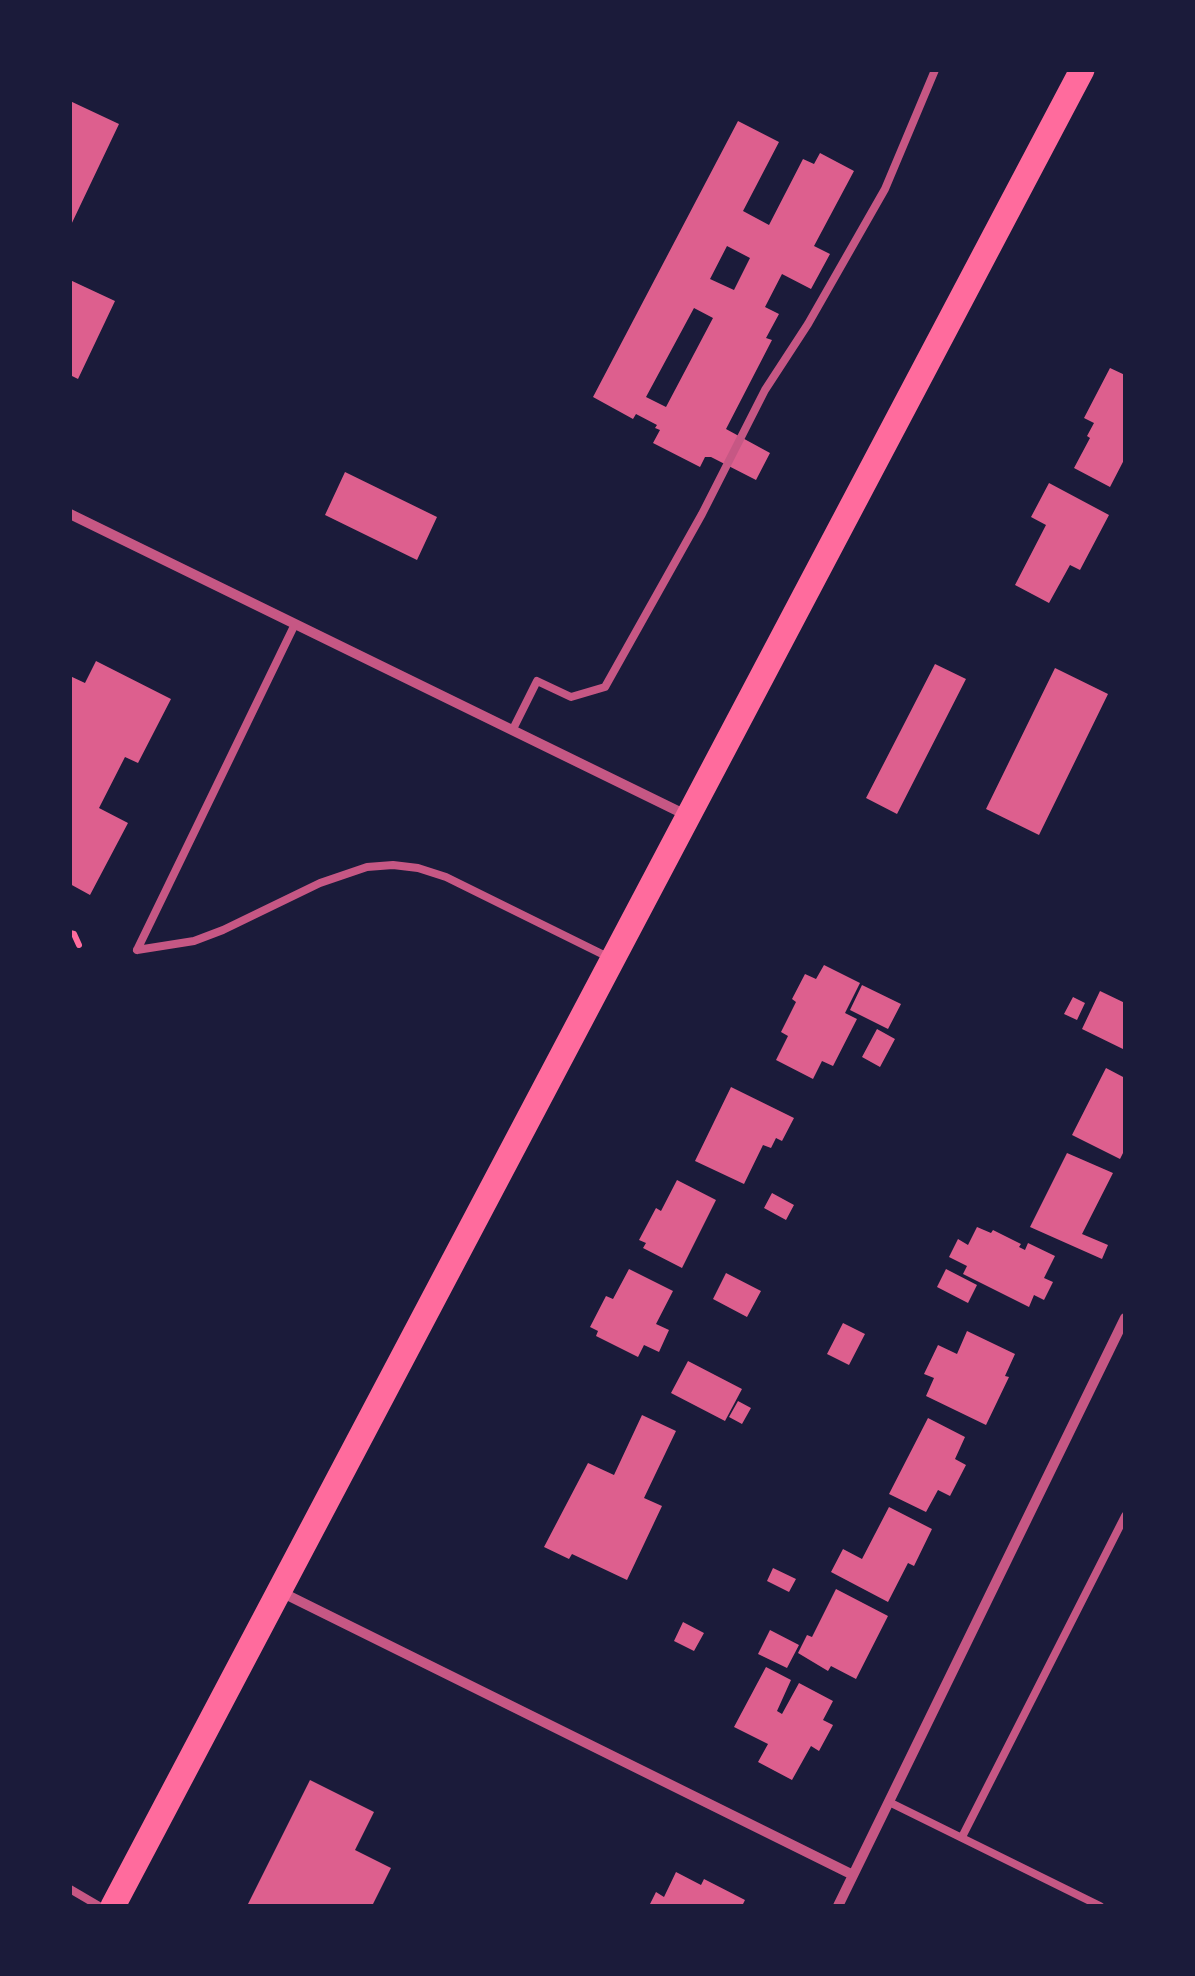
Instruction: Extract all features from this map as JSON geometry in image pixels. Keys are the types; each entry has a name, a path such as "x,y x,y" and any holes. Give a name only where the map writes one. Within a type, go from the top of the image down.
{"main road":[{"path":"113,1906 1082,70"}],"street":[{"path":"70,514 687,815"},
{"path":"838,1906 1125,1318"},
{"path":"280,1592 853,1875"}],"lane":[{"path":"513,729 537,681 571,697 605,686 702,514 766,390 808,324 892,172 935,70"},
{"path":"295,624 138,950 194,941 320,882 393,865 446,877 612,959"},
{"path":"962,1837 1125,1516"},
{"path":"889,1802 1100,1906"},
{"path":"70,1889 99,1906"}],"path":[{"path":"70,933 79,945"}],"building":[{"path":"70,101 119,124 70,227"},
{"path":"738,121 779,142 743,211 769,225 803,159 814,164 820,153 854,171 814,246 830,254 811,289 782,274 765,307 779,314 766,338 772,340 726,429 770,453 756,480 711,457 705,457 700,467 653,443 660,430 655,428 657,425 636,414 633,419 593,397","holes":["727,246 750,258 734,290 710,279","694,308 713,318 666,407 646,397"]},
{"path":"70,280 115,301 78,379 70,375"},
{"path":"1110,368 1125,375 1125,458 1110,487 1074,468 1094,423 1084,418"},
{"path":"345,472 437,517 417,560 325,515"},
{"path":"1049,483 1109,515 1080,570 1070,565 1049,603 1015,585 1046,525 1031,517"},
{"path":"96,661 171,699 138,763 125,757 99,808 128,823 90,895 70,884 70,676 85,683"},
{"path":"935,664 966,679 897,814 866,798"},
{"path":"1055,668 1108,694 1039,835 986,809"},
{"path":"824,965 860,983 845,1013 857,1019 833,1066 822,1061 813,1079 776,1060 788,1036 781,1032 796,1002 792,999 805,974 816,979"},
{"path":"862,985 901,1004 888,1029 850,1010"},
{"path":"1100,991 1125,1003 1125,1050 1082,1029"},
{"path":"1073,997 1085,1003 1077,1020 1064,1014"},
{"path":"877,1029 895,1039 880,1067 862,1057"},
{"path":"1106,1068 1125,1078 1125,1149 1120,1159 1072,1135"},
{"path":"731,1087 794,1118 782,1141 776,1138 771,1148 763,1145 744,1184 695,1161"},
{"path":"1067,1153 1113,1173 1082,1234 1108,1245 1102,1259 1030,1227"},
{"path":"677,1180 716,1200 682,1268 643,1248 646,1243 639,1240 656,1208 661,1211"},
{"path":"772,1193 794,1205 786,1220 764,1208"},
{"path":"977,1227 991,1233 993,1230 1025,1250 1028,1243 1055,1256 1044,1278 1053,1282 1044,1300 1034,1295 1029,1307 963,1274 967,1266 949,1257 958,1239 968,1245"},
{"path":"629,1269 673,1291 656,1324 669,1330 659,1352 644,1345 638,1357 596,1336 598,1331 590,1327 606,1296 613,1299"},
{"path":"946,1269 977,1285 968,1303 937,1287"},
{"path":"726,1273 761,1291 747,1317 713,1299"},
{"path":"843,1323 865,1334 849,1365 827,1354"},
{"path":"967,1331 1015,1354 1005,1376 1009,1377 986,1425 926,1396 934,1378 924,1374 938,1345 957,1354"},
{"path":"688,1361 742,1389 725,1421 671,1393"},
{"path":"738,1401 751,1408 742,1424 729,1417"},
{"path":"642,1415 676,1431 644,1498 662,1506 627,1580 572,1554 569,1559 544,1547 588,1463 614,1475"},
{"path":"928,1418 965,1437 955,1459 966,1465 950,1496 938,1490 926,1512 889,1494"},
{"path":"889,1507 932,1529 914,1566 908,1563 888,1602 831,1572 843,1549 862,1559"},
{"path":"773,1568 796,1579 789,1592 767,1581"},
{"path":"836,1589 888,1616 856,1679 831,1666 828,1671 798,1653 807,1635 812,1637"},
{"path":"683,1622 704,1633 694,1651 674,1641"},
{"path":"770,1630 799,1645 787,1668 758,1654"},
{"path":"766,1667 791,1680 777,1711 782,1714 799,1683 833,1701 823,1720 832,1727 819,1751 811,1746 792,1780 758,1762 768,1744 734,1727"},
{"path":"310,1780 374,1812 355,1850 391,1868 372,1906 247,1906"},
{"path":"676,1872 701,1885 704,1879 745,1900 742,1906 649,1906 656,1892 664,1897"}]}
